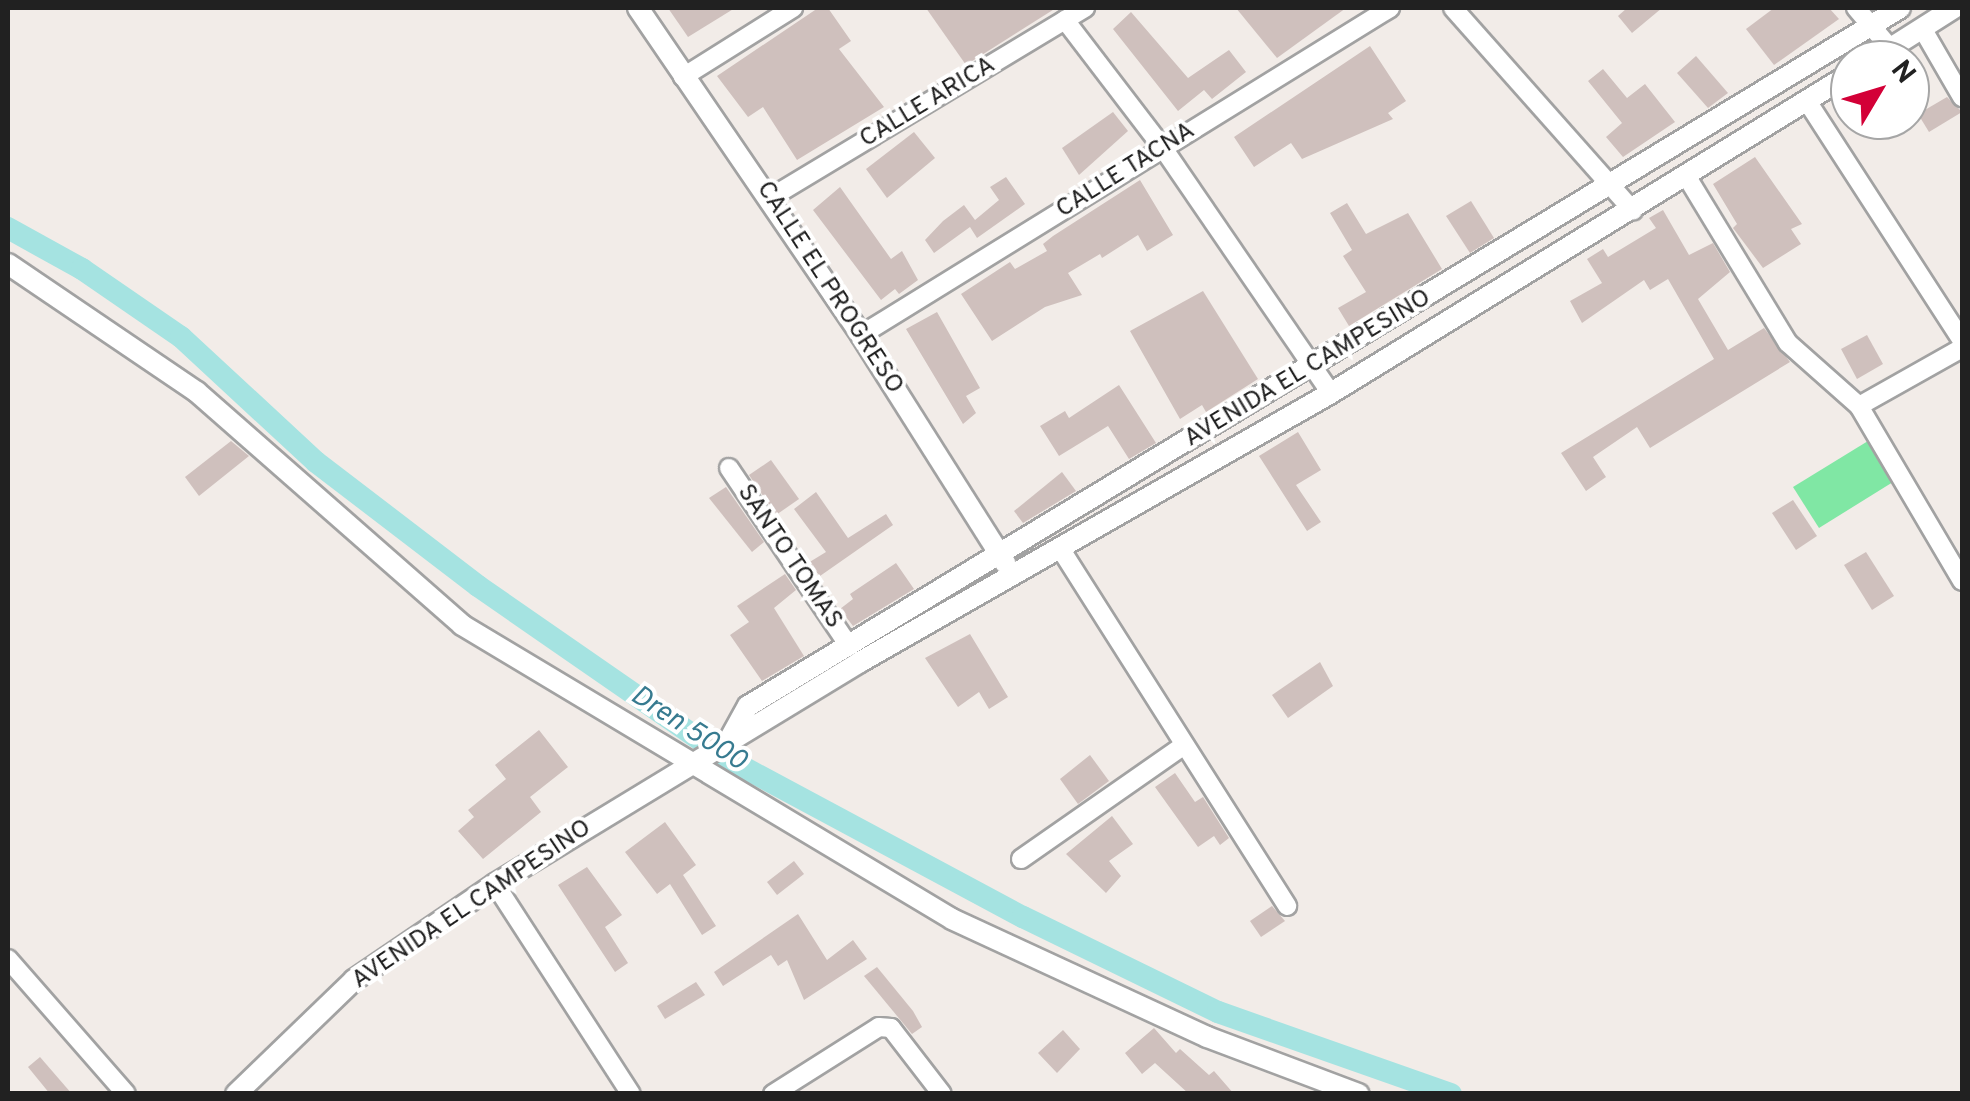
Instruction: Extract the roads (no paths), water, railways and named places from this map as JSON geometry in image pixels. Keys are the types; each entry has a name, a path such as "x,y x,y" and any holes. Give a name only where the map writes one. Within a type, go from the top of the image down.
{"street":[{"name":"CALLE EL PROGRESO","path":"638,8 861,335 1007,565"},
{"path":"683,76 792,8"},
{"name":"CALLE ARICA","path":"770,198 1085,8"},
{"name":"CALLE TACNA","path":"861,335 1390,8"},
{"path":"1453,8 1633,211"},
{"path":"1856,8 1883,40"},
{"name":"AVENIDA EL CAMPESINO","path":"236,1094 354,980 495,884 728,742 1312,366 1900,8"},
{"path":"1903,40 1954,8"},
{"path":"1066,20 1163,148 1331,393"},
{"path":"1922,28 1962,97"},
{"name":"AVENIDA EL CAMPESINO","path":"728,742 748,706 849,646 1007,565 1060,548 1331,393 1830,87"},
{"path":"1807,101 1962,344 1859,406"},
{"path":"1687,177 1788,343 1859,406 1962,582"},
{"path":"8,264 197,392 462,625 697,760 952,919 1207,1037 1358,1094"},
{"name":"SANTO TOMAS","path":"729,468 849,646"},
{"path":"1060,548 1287,906"},
{"path":"1021,860 1183,746"},
{"path":"495,884 632,1094"},
{"path":"8,958 126,1094"},
{"path":"772,1094 879,1027 891,1028 942,1094"}],"waterway":[{"name":"Dren 5000","path":"8,228 82,269 181,337 316,462 478,586 726,758 1023,917 1218,1012 1451,1094"}]}
